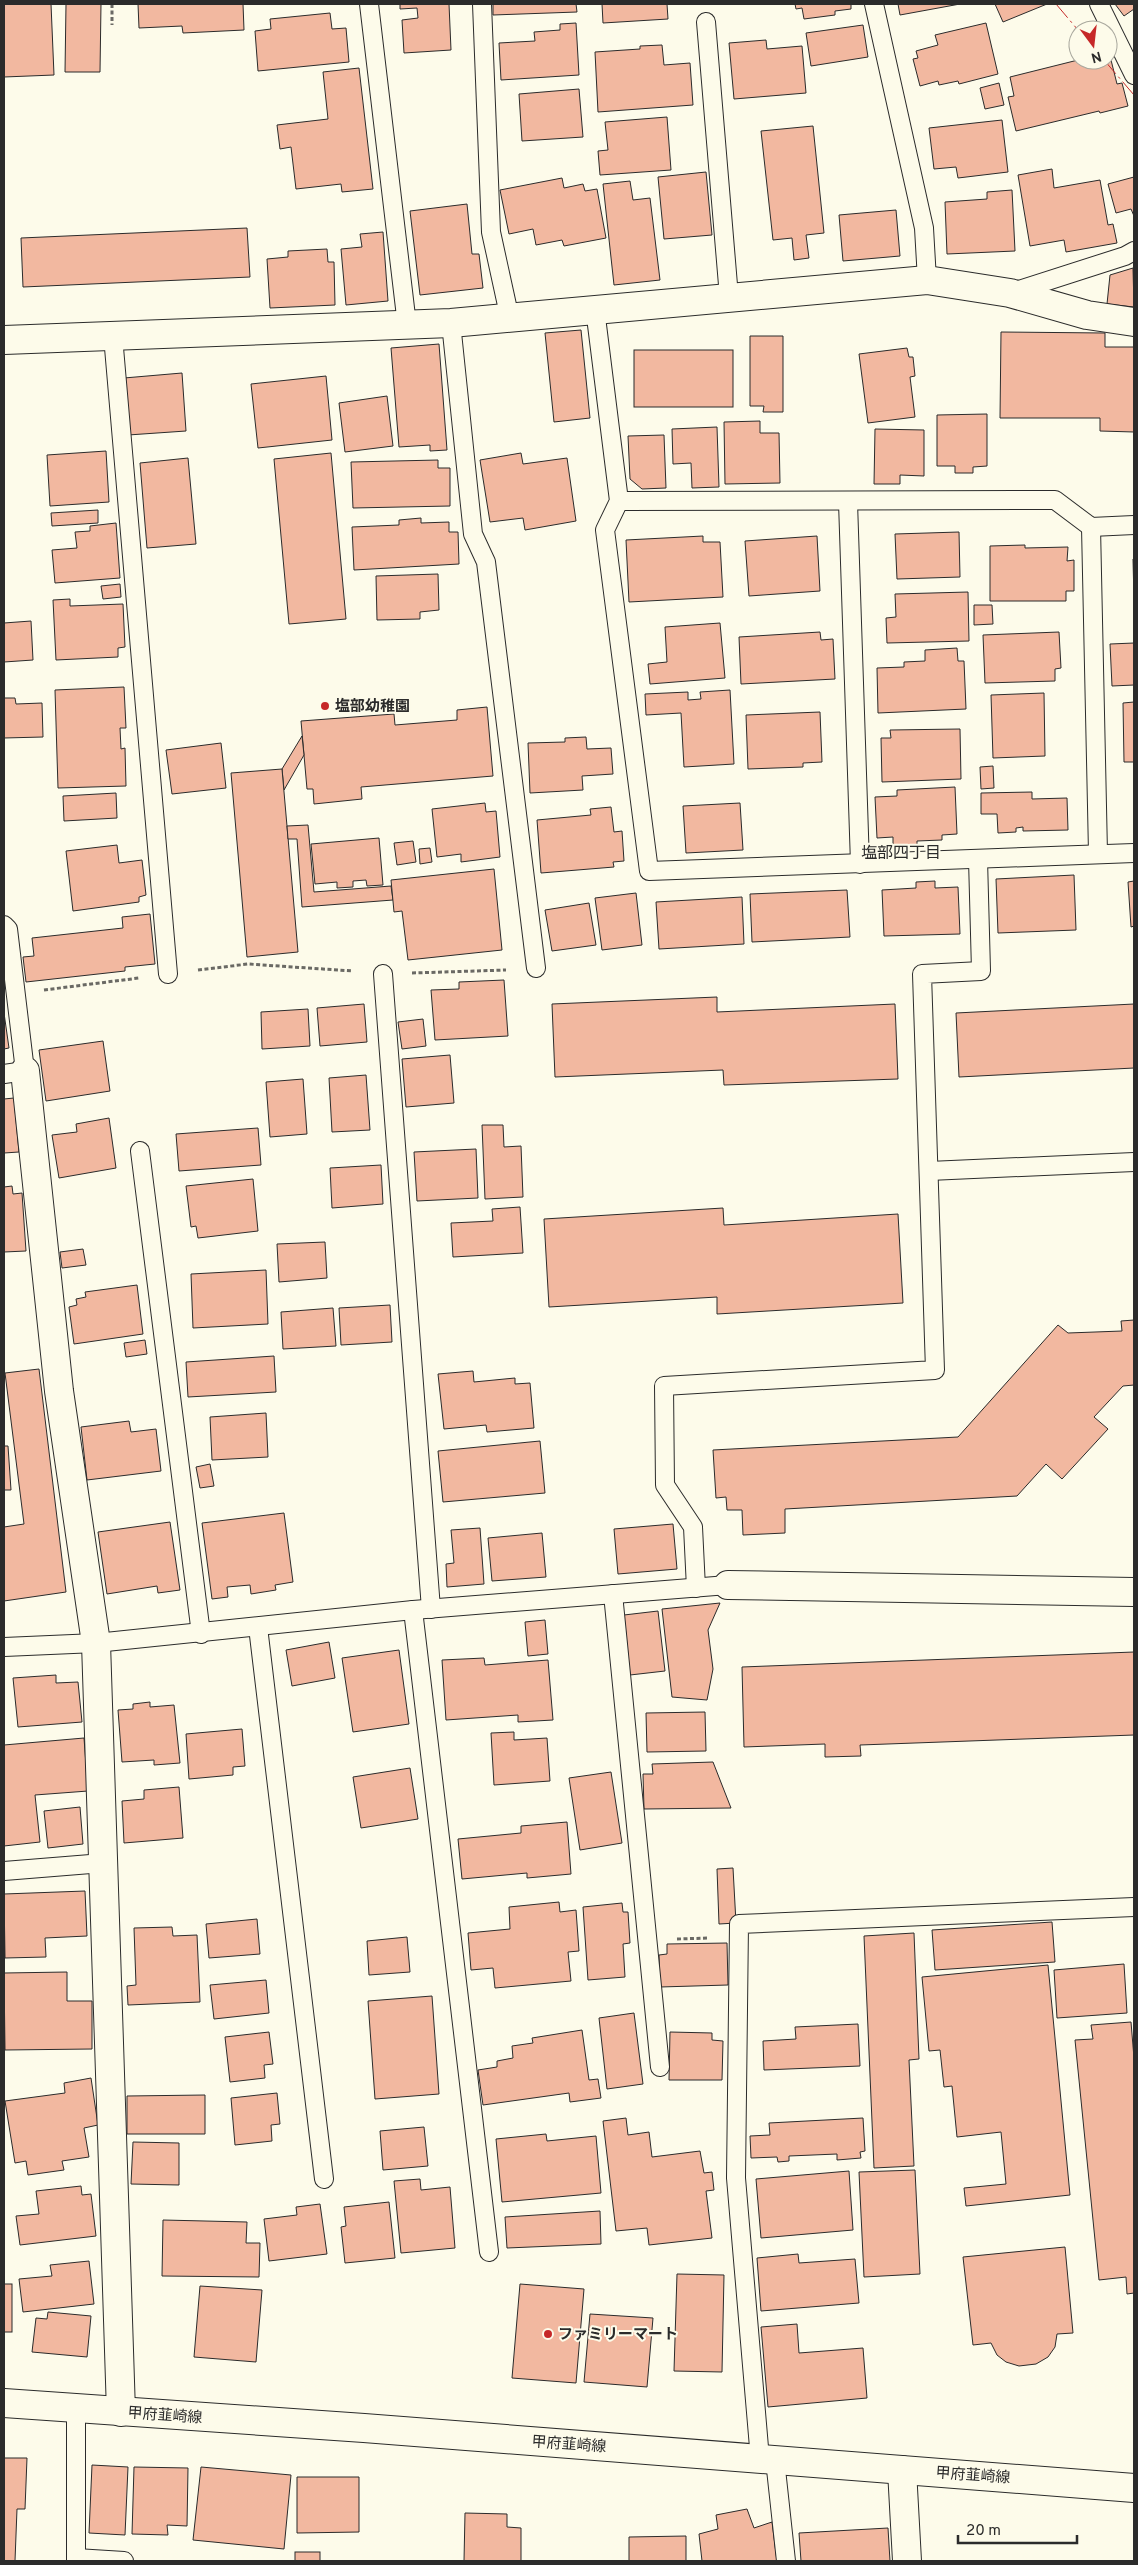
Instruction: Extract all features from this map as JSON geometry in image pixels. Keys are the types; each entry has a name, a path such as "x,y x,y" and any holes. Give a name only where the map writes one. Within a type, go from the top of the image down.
{"street":[{"path":"4,340 451,323 927,280 1010,293 1088,315 1134,322"},
{"path":"14,1072 96,1643 122,2412"},
{"path":"728,1585 1134,1592"},
{"name":"甲府韮崎線","path":"4,2403 364,2428 1134,2488"},
{"path":"902,2470 907,2561"}],"lane":[{"path":"369,4 407,325"},
{"path":"482,4 491,232 510,319"},
{"path":"874,4 924,228 927,280"},
{"path":"1098,4 1134,75"},
{"path":"706,22 729,297"},
{"path":"1010,293 1125,256 1134,251"},
{"path":"596,309 619,501 605,530 649,871 1134,852"},
{"path":"451,323 473,534 486,562 536,968"},
{"path":"113,336 168,974"},
{"path":"619,501 848,502 1055,500 1091,527 1134,525"},
{"path":"848,502 860,864"},
{"path":"1091,527 1098,853"},
{"path":"696,1588 693,1527 665,1486 664,1386 935,1370 922,974 981,971 978,859"},
{"path":"4,925 8,930 16,993 14,1072"},
{"path":"383,974 431,1609"},
{"path":"140,1151 201,1634"},
{"path":"929,1171 1134,1162"},
{"path":"4,1647 96,1643 201,1634 413,1610 728,1585"},
{"path":"613,1594 660,2067"},
{"path":"413,1610 489,2252"},
{"path":"258,1627 324,2179"},
{"path":"4,1871 103,1863"},
{"path":"786,2561 767,2460 736,2178 739,1924 1134,1907"},
{"path":"76,2409 76,2560 124,2561"}],"path":[{"path":"112,4 112,25"},
{"path":"16,993 248,964 383,974 536,968"},
{"path":"648,1941 739,1936"}],"building":[{"path":"4,4 51,4 54,75 4,77"},
{"path":"66,4 101,4 100,72 65,72"},
{"path":"138,4 243,4 244,30 183,33 182,26 139,28"},
{"path":"400,4 449,4 451,50 404,53 402,20 418,18 417,8 400,9"},
{"path":"493,4 576,4 577,12 493,15"},
{"path":"602,4 667,4 668,19 603,23"},
{"path":"795,4 851,4 851,9 835,11 835,15 804,19 802,8 796,9"},
{"path":"898,4 960,4 900,15"},
{"path":"995,4 1047,4 1003,22"},
{"path":"1115,4 1134,4 1134,9 1124,16"},
{"path":"330,13 332,29 346,28 349,62 258,71 255,31 271,29 270,19"},
{"path":"576,23 579,75 501,80 499,43 535,41 534,32 560,30 560,24"},
{"path":"986,23 998,74 959,84 958,81 939,85 938,81 920,86 913,59 918,58 916,51 938,45 935,35"},
{"path":"863,25 868,57 811,66 806,33"},
{"path":"766,40 767,49 802,46 806,93 734,99 729,43"},
{"path":"662,45 664,65 690,63 693,105 598,112 595,52 640,49 640,46"},
{"path":"1068,62 1068,70 1114,70 1117,84 1122,83 1128,106 1016,131 1008,97 1014,96 1010,77"},
{"path":"359,68 373,189 342,192 341,184 296,189 291,147 280,149 277,125 328,119 323,72"},
{"path":"999,83 1004,105 985,109 980,88"},
{"path":"579,89 583,137 522,141 519,94"},
{"path":"667,117 671,170 600,175 598,151 608,150 605,122"},
{"path":"1002,120 1008,172 958,178 956,167 934,169 929,128"},
{"path":"813,126 824,233 806,235 809,258 794,260 792,238 773,240 761,131"},
{"path":"1052,169 1054,188 1100,180 1108,225 1113,224 1117,243 1066,252 1064,240 1030,246 1018,175"},
{"path":"706,172 712,235 664,239 658,177"},
{"path":"1134,177 1134,216 1131,209 1116,213 1108,184"},
{"path":"562,178 564,188 583,184 585,191 597,189 606,238 564,246 562,240 536,245 533,229 509,234 500,190"},
{"path":"630,181 633,200 650,198 660,280 614,285 603,184"},
{"path":"1012,190 1015,251 947,254 945,202 987,199 987,192"},
{"path":"467,204 472,254 479,254 483,288 420,295 410,211"},
{"path":"896,210 900,256 843,261 839,215"},
{"path":"247,228 250,277 23,287 21,238"},
{"path":"383,232 388,301 346,305 341,249 362,247 360,234"},
{"path":"327,249 328,262 334,262 335,305 270,308 267,259 288,257 288,251"},
{"path":"1133,268 1134,307 1107,304 1110,275"},
{"path":"581,330 590,418 554,422 545,333"},
{"path":"1001,332 1105,333 1105,347 1134,347 1134,432 1100,431 1100,418 1000,418"},
{"path":"750,336 783,336 783,412 763,412 764,406 750,406"},
{"path":"439,344 447,450 430,451 430,445 399,447 391,348"},
{"path":"907,348 909,357 913,357 915,376 910,377 915,417 868,423 859,354"},
{"path":"634,350 733,350 733,407 634,407"},
{"path":"182,373 186,431 128,435 124,378"},
{"path":"326,376 332,440 258,448 251,384"},
{"path":"387,396 393,446 345,452 339,403"},
{"path":"987,414 987,466 973,467 973,473 955,473 955,466 937,466 937,415"},
{"path":"760,421 760,433 779,433 780,483 725,484 724,422"},
{"path":"717,427 719,487 692,488 691,463 673,464 672,429"},
{"path":"875,429 924,430 924,476 900,475 900,484 874,484"},
{"path":"664,435 666,488 642,489 630,479 628,436"},
{"path":"106,451 109,502 50,506 47,455"},
{"path":"331,453 346,619 289,624 274,459"},
{"path":"521,453 523,464 567,458 576,521 525,530 523,518 490,522 480,460"},
{"path":"188,458 196,544 147,548 140,463"},
{"path":"438,460 438,468 450,468 450,506 353,508 351,462"},
{"path":"98,510 98,523 52,526 51,513"},
{"path":"421,518 421,523 449,522 449,532 458,532 459,564 354,570 352,527 399,525 399,520"},
{"path":"116,523 120,578 55,583 52,550 77,548 75,532 90,531 90,526"},
{"path":"959,532 960,577 897,579 895,534"},
{"path":"703,536 703,542 720,542 723,597 629,602 626,540"},
{"path":"817,536 820,591 749,596 745,541"},
{"path":"1025,545 1025,548 1068,547 1067,561 1074,560 1074,591 1066,591 1066,601 990,601 990,546"},
{"path":"1133,559 1134,559 1134,600"},
{"path":"438,574 439,610 420,612 420,619 377,620 376,576"},
{"path":"120,584 121,597 103,599 101,586"},
{"path":"968,592 969,641 887,643 886,618 896,617 895,594"},
{"path":"70,599 70,606 123,604 125,647 118,648 118,657 56,660 53,600"},
{"path":"974,605 992,605 993,624 974,625"},
{"path":"31,621 33,660 4,662 4,623"},
{"path":"720,623 725,678 650,684 648,664 667,662 665,627"},
{"path":"820,632 821,640 833,639 835,679 741,684 739,637"},
{"path":"1059,632 1061,668 1055,669 1055,681 985,683 983,635"},
{"path":"1134,643 1134,685 1112,686 1110,644"},
{"path":"957,648 958,661 964,661 966,709 878,713 877,668 904,667 904,662 925,661 925,650"},
{"path":"124,687 126,728 120,728 121,749 125,748 126,786 58,788 55,690"},
{"path":"730,690 734,764 684,767 681,713 646,715 645,694 688,692 688,700 701,699 700,692"},
{"path":"1044,693 1045,756 993,758 991,695"},
{"path":"4,698 15,698 16,704 42,703 43,737 4,738"},
{"path":"1134,702 1134,762 1124,762 1123,703"},
{"path":"487,707 493,776 361,787 362,799 314,804 313,789 307,789 301,721 394,714 395,725 457,720 457,710"},
{"path":"820,712 822,762 803,763 803,767 748,769 746,715"},
{"path":"960,729 961,779 882,782 881,738 891,738 890,730"},
{"path":"302,736 304,755 284,790 282,769"},
{"path":"586,737 587,749 611,748 613,774 582,776 583,790 530,793 528,743 565,742 565,738"},
{"path":"221,743 226,788 172,794 166,750"},
{"path":"993,766 994,788 981,789 980,767"},
{"path":"282,769 298,952 247,957 231,773"},
{"path":"955,787 957,834 942,835 942,840 917,841 917,845 893,846 893,837 877,838 875,797 897,796 897,790"},
{"path":"1032,792 1032,799 1067,798 1068,830 1023,831 1023,827 1016,828 1016,832 998,833 997,814 981,814 981,793"},
{"path":"116,793 117,818 64,821 63,796"},
{"path":"485,803 486,812 496,811 500,857 461,862 461,854 437,857 432,809"},
{"path":"740,803 743,850 686,853 683,806"},
{"path":"611,807 614,832 622,831 624,861 613,862 614,867 541,873 537,820 591,815 590,809"},
{"path":"308,825 314,892 391,886 393,900 302,907 297,839 288,839 287,826"},
{"path":"379,838 383,885 367,886 366,880 353,881 353,887 337,888 337,882 315,884 311,844"},
{"path":"413,841 416,862 397,865 394,843"},
{"path":"117,845 119,863 142,860 146,895 139,897 139,902 73,911 66,851"},
{"path":"430,848 432,862 420,864 419,849"},
{"path":"494,869 502,950 408,960 402,911 394,912 391,880"},
{"path":"1074,875 1076,930 998,933 996,879"},
{"path":"935,881 935,888 958,887 960,934 884,936 882,890 916,888 916,882"},
{"path":"1134,881 1134,926 1131,927 1128,882"},
{"path":"847,890 850,937 752,942 750,894"},
{"path":"636,893 642,945 602,950 595,898"},
{"path":"742,897 744,944 659,949 656,902"},
{"path":"589,903 596,945 552,951 545,910"},
{"path":"150,914 155,964 125,967 125,971 26,982 23,957 34,956 32,938 123,928 122,917"},
{"path":"504,980 508,1036 435,1040 431,990 459,989 459,982"},
{"path":"717,997 717,1012 895,1004 898,1079 724,1085 723,1070 555,1077 552,1004"},
{"path":"364,1004 367,1042 320,1046 317,1008"},
{"path":"1134,1004 1134,1068 959,1077 956,1013"},
{"path":"308,1009 310,1046 262,1049 261,1012"},
{"path":"4,1013 9,1048 4,1049"},
{"path":"423,1019 426,1046 402,1049 398,1022"},
{"path":"103,1041 110,1091 46,1101 39,1050"},
{"path":"450,1055 454,1103 406,1107 402,1059"},
{"path":"366,1075 370,1130 332,1132 329,1078"},
{"path":"303,1079 307,1134 270,1137 266,1082"},
{"path":"14,1098 19,1152 4,1153 4,1099"},
{"path":"109,1118 116,1168 59,1178 52,1135 77,1132 76,1124"},
{"path":"482,1125 503,1125 504,1147 521,1146 523,1197 485,1199"},
{"path":"258,1128 261,1165 179,1171 176,1134"},
{"path":"476,1149 478,1198 417,1201 414,1152"},
{"path":"381,1165 383,1204 332,1208 330,1168"},
{"path":"253,1179 258,1231 198,1238 196,1226 191,1227 186,1186"},
{"path":"12,1186 13,1194 22,1193 26,1251 4,1252 4,1187"},
{"path":"520,1207 523,1253 453,1257 451,1223 493,1221 492,1209"},
{"path":"723,1208 724,1225 898,1214 903,1303 717,1314 717,1297 549,1307 544,1219"},
{"path":"325,1242 327,1278 279,1282 277,1244"},
{"path":"83,1249 86,1265 62,1268 60,1252"},
{"path":"266,1270 268,1324 193,1328 191,1274"},
{"path":"137,1285 143,1334 74,1344 69,1307 77,1305 76,1299 86,1297 85,1292"},
{"path":"390,1305 392,1342 341,1345 339,1308"},
{"path":"333,1308 336,1346 283,1349 281,1312"},
{"path":"1134,1320 1134,1385 1123,1386 1094,1417 1108,1429 1062,1479 1046,1464 1017,1496 785,1509 785,1533 743,1535 742,1510 727,1510 726,1497 716,1498 713,1450 958,1437 1058,1325 1068,1333 1122,1331 1121,1321"},
{"path":"145,1340 147,1354 126,1357 124,1343"},
{"path":"274,1356 276,1392 188,1397 186,1362"},
{"path":"39,1369 66,1592 4,1601 4,1527 24,1524 5,1373"},
{"path":"473,1371 474,1382 515,1378 515,1384 530,1383 534,1428 487,1432 486,1425 444,1429 438,1374"},
{"path":"266,1413 268,1457 212,1460 210,1417"},
{"path":"129,1421 131,1432 156,1429 161,1471 87,1480 81,1427"},
{"path":"540,1441 545,1493 443,1502 438,1451"},
{"path":"4,1446 8,1446 11,1490 4,1490"},
{"path":"210,1464 214,1486 200,1488 196,1467"},
{"path":"284,1513 293,1582 275,1585 276,1590 251,1594 250,1585 227,1587 228,1597 212,1599 202,1523"},
{"path":"170,1522 180,1590 158,1593 157,1586 107,1594 98,1532"},
{"path":"673,1524 677,1569 618,1574 614,1529"},
{"path":"480,1528 484,1584 447,1587 446,1564 454,1563 451,1530"},
{"path":"542,1533 546,1577 492,1581 488,1538"},
{"path":"720,1603 708,1630 713,1669 707,1700 672,1697 662,1609"},
{"path":"658,1611 665,1671 630,1675 624,1615"},
{"path":"545,1620 548,1654 528,1656 525,1622"},
{"path":"329,1642 335,1678 292,1686 286,1650"},
{"path":"399,1650 409,1724 353,1732 342,1658"},
{"path":"1134,1652 1134,1735 860,1745 861,1756 825,1757 825,1744 744,1747 742,1667"},
{"path":"484,1658 485,1665 548,1660 553,1720 518,1722 518,1715 446,1720 442,1660"},
{"path":"56,1675 56,1683 78,1682 82,1722 18,1727 13,1678"},
{"path":"150,1702 150,1707 174,1705 180,1763 154,1765 154,1760 122,1762 118,1710 133,1709 133,1704"},
{"path":"705,1712 706,1751 647,1752 646,1713"},
{"path":"242,1729 245,1766 233,1767 233,1775 189,1779 186,1734"},
{"path":"514,1732 514,1740 547,1738 550,1781 494,1785 491,1733"},
{"path":"84,1738 88,1791 35,1795 40,1842 4,1846 4,1745"},
{"path":"713,1762 731,1808 644,1809 643,1774 653,1774 652,1764"},
{"path":"410,1768 418,1819 361,1828 353,1777"},
{"path":"611,1772 622,1843 580,1850 569,1778"},
{"path":"179,1787 183,1838 124,1843 122,1801 144,1799 144,1790"},
{"path":"80,1807 83,1844 48,1848 44,1811"},
{"path":"567,1822 571,1874 527,1878 527,1873 462,1879 458,1839 521,1833 521,1826"},
{"path":"733,1868 736,1923 719,1924 717,1869"},
{"path":"85,1891 87,1936 45,1938 46,1957 5,1958 4,1894"},
{"path":"559,1902 560,1912 576,1910 579,1951 568,1952 571,1981 495,1988 493,1968 471,1970 468,1933 510,1929 509,1907"},
{"path":"622,1903 623,1912 628,1912 630,1943 623,1944 625,1977 588,1980 583,1907"},
{"path":"257,1919 260,1954 209,1958 206,1924"},
{"path":"1052,1922 1055,1962 935,1970 932,1930"},
{"path":"172,1927 173,1936 197,1935 200,2002 128,2005 127,1986 136,1985 134,1928"},
{"path":"914,1933 919,2059 909,2060 914,2166 874,2168 864,1936"},
{"path":"407,1937 410,1972 369,1975 367,1941"},
{"path":"727,1943 728,1985 660,1987 659,1955 667,1954 667,1944"},
{"path":"1124,1964 1127,2013 1057,2018 1054,1970"},
{"path":"1048,1965 1070,2195 966,2206 964,2188 1006,2184 1001,2132 957,2137 952,2086 944,2087 940,2050 929,2051 922,1977"},
{"path":"67,1972 67,2001 92,2001 92,2049 5,2050 4,1973"},
{"path":"266,1980 269,2013 214,2019 210,1985"},
{"path":"432,1996 439,2094 375,2099 368,2001"},
{"path":"634,2013 643,2084 607,2089 599,2018"},
{"path":"1131,2022 1134,2058 1134,2293 1127,2294 1126,2277 1099,2280 1075,2040 1093,2039 1091,2025"},
{"path":"858,2024 860,2066 764,2070 763,2041 796,2039 795,2027"},
{"path":"582,2030 589,2080 598,2079 601,2098 570,2102 569,2093 483,2105 478,2070 497,2067 497,2061 513,2058 512,2046 533,2043 532,2038"},
{"path":"269,2032 273,2064 264,2065 265,2078 230,2082 225,2037"},
{"path":"670,2032 712,2033 712,2040 723,2041 722,2080 669,2080"},
{"path":"91,2078 98,2125 84,2128 89,2157 62,2161 64,2170 28,2175 26,2161 15,2163 5,2101 65,2093 64,2083"},
{"path":"277,2093 280,2124 271,2125 272,2141 235,2145 231,2098"},
{"path":"205,2095 205,2134 127,2134 127,2096"},
{"path":"626,2118 628,2135 649,2132 652,2157 700,2151 704,2173 712,2172 714,2190 706,2191 712,2238 649,2245 647,2228 616,2231 603,2121"},
{"path":"863,2118 865,2151 860,2152 861,2158 837,2160 837,2154 789,2156 789,2161 778,2162 777,2157 751,2158 750,2136 770,2135 769,2123"},
{"path":"424,2127 428,2166 383,2170 380,2131"},
{"path":"546,2134 547,2141 596,2136 601,2193 502,2202 496,2139"},
{"path":"133,2142 179,2143 179,2185 131,2184"},
{"path":"915,2170 920,2274 864,2277 859,2172"},
{"path":"849,2171 853,2230 761,2238 756,2179"},
{"path":"420,2179 421,2190 450,2187 455,2248 401,2253 394,2181"},
{"path":"81,2186 82,2195 91,2194 96,2236 20,2245 16,2216 39,2214 36,2191"},
{"path":"389,2202 395,2258 345,2263 341,2227 346,2226 344,2207"},
{"path":"320,2204 327,2254 269,2261 264,2219 297,2215 296,2207"},
{"path":"600,2211 601,2244 507,2248 505,2217"},
{"path":"163,2220 247,2222 246,2243 260,2243 259,2277 162,2276"},
{"path":"1065,2247 1073,2333 1057,2334 1055,2347 1048,2357 1036,2364 1019,2366 1006,2362 997,2355 991,2343 973,2345 963,2257"},
{"path":"798,2254 799,2263 855,2259 859,2303 761,2311 757,2258"},
{"path":"89,2261 94,2304 23,2312 19,2279 52,2276 50,2265"},
{"path":"677,2274 724,2275 722,2372 674,2371"},
{"path":"4,2284 12,2284 12,2332 4,2332"},
{"name":"ファミリーマート","path":"520,2284 584,2289 576,2383 512,2378"},
{"path":"200,2286 262,2290 256,2362 194,2357"},
{"path":"48,2312 91,2316 87,2357 32,2352 36,2318 47,2319"},
{"path":"590,2314 653,2318 647,2387 584,2382"},
{"path":"797,2324 799,2353 863,2348 867,2398 768,2407 761,2327"},
{"path":"4,2458 27,2458 25,2509 17,2509 15,2561 4,2561"},
{"path":"92,2465 128,2467 125,2535 89,2533"},
{"path":"134,2467 188,2468 187,2526 167,2525 168,2535 132,2534"},
{"path":"201,2467 291,2475 284,2549 193,2540"},
{"path":"297,2477 359,2477 359,2532 297,2533"},
{"path":"747,2509 754,2528 772,2522 777,2561 702,2561 699,2534 718,2529 716,2515"},
{"path":"465,2513 507,2514 507,2527 521,2528 521,2561 464,2561"},
{"path":"888,2528 890,2561 801,2561 799,2533"},
{"path":"686,2536 686,2561 629,2561 629,2537"},
{"path":"295,2552 320,2552 320,2561 295,2561"}],"power":[{"path":"1056,4 1070,20"},
{"path":"1113,70 1134,95"}],"place":[{"name":"塩部幼稚園","path":"325,706"},
{"name":"ファミリーマート","path":"548,2334"}],"district":[{"name":"塩部四丁目","path":"901,852"}]}
